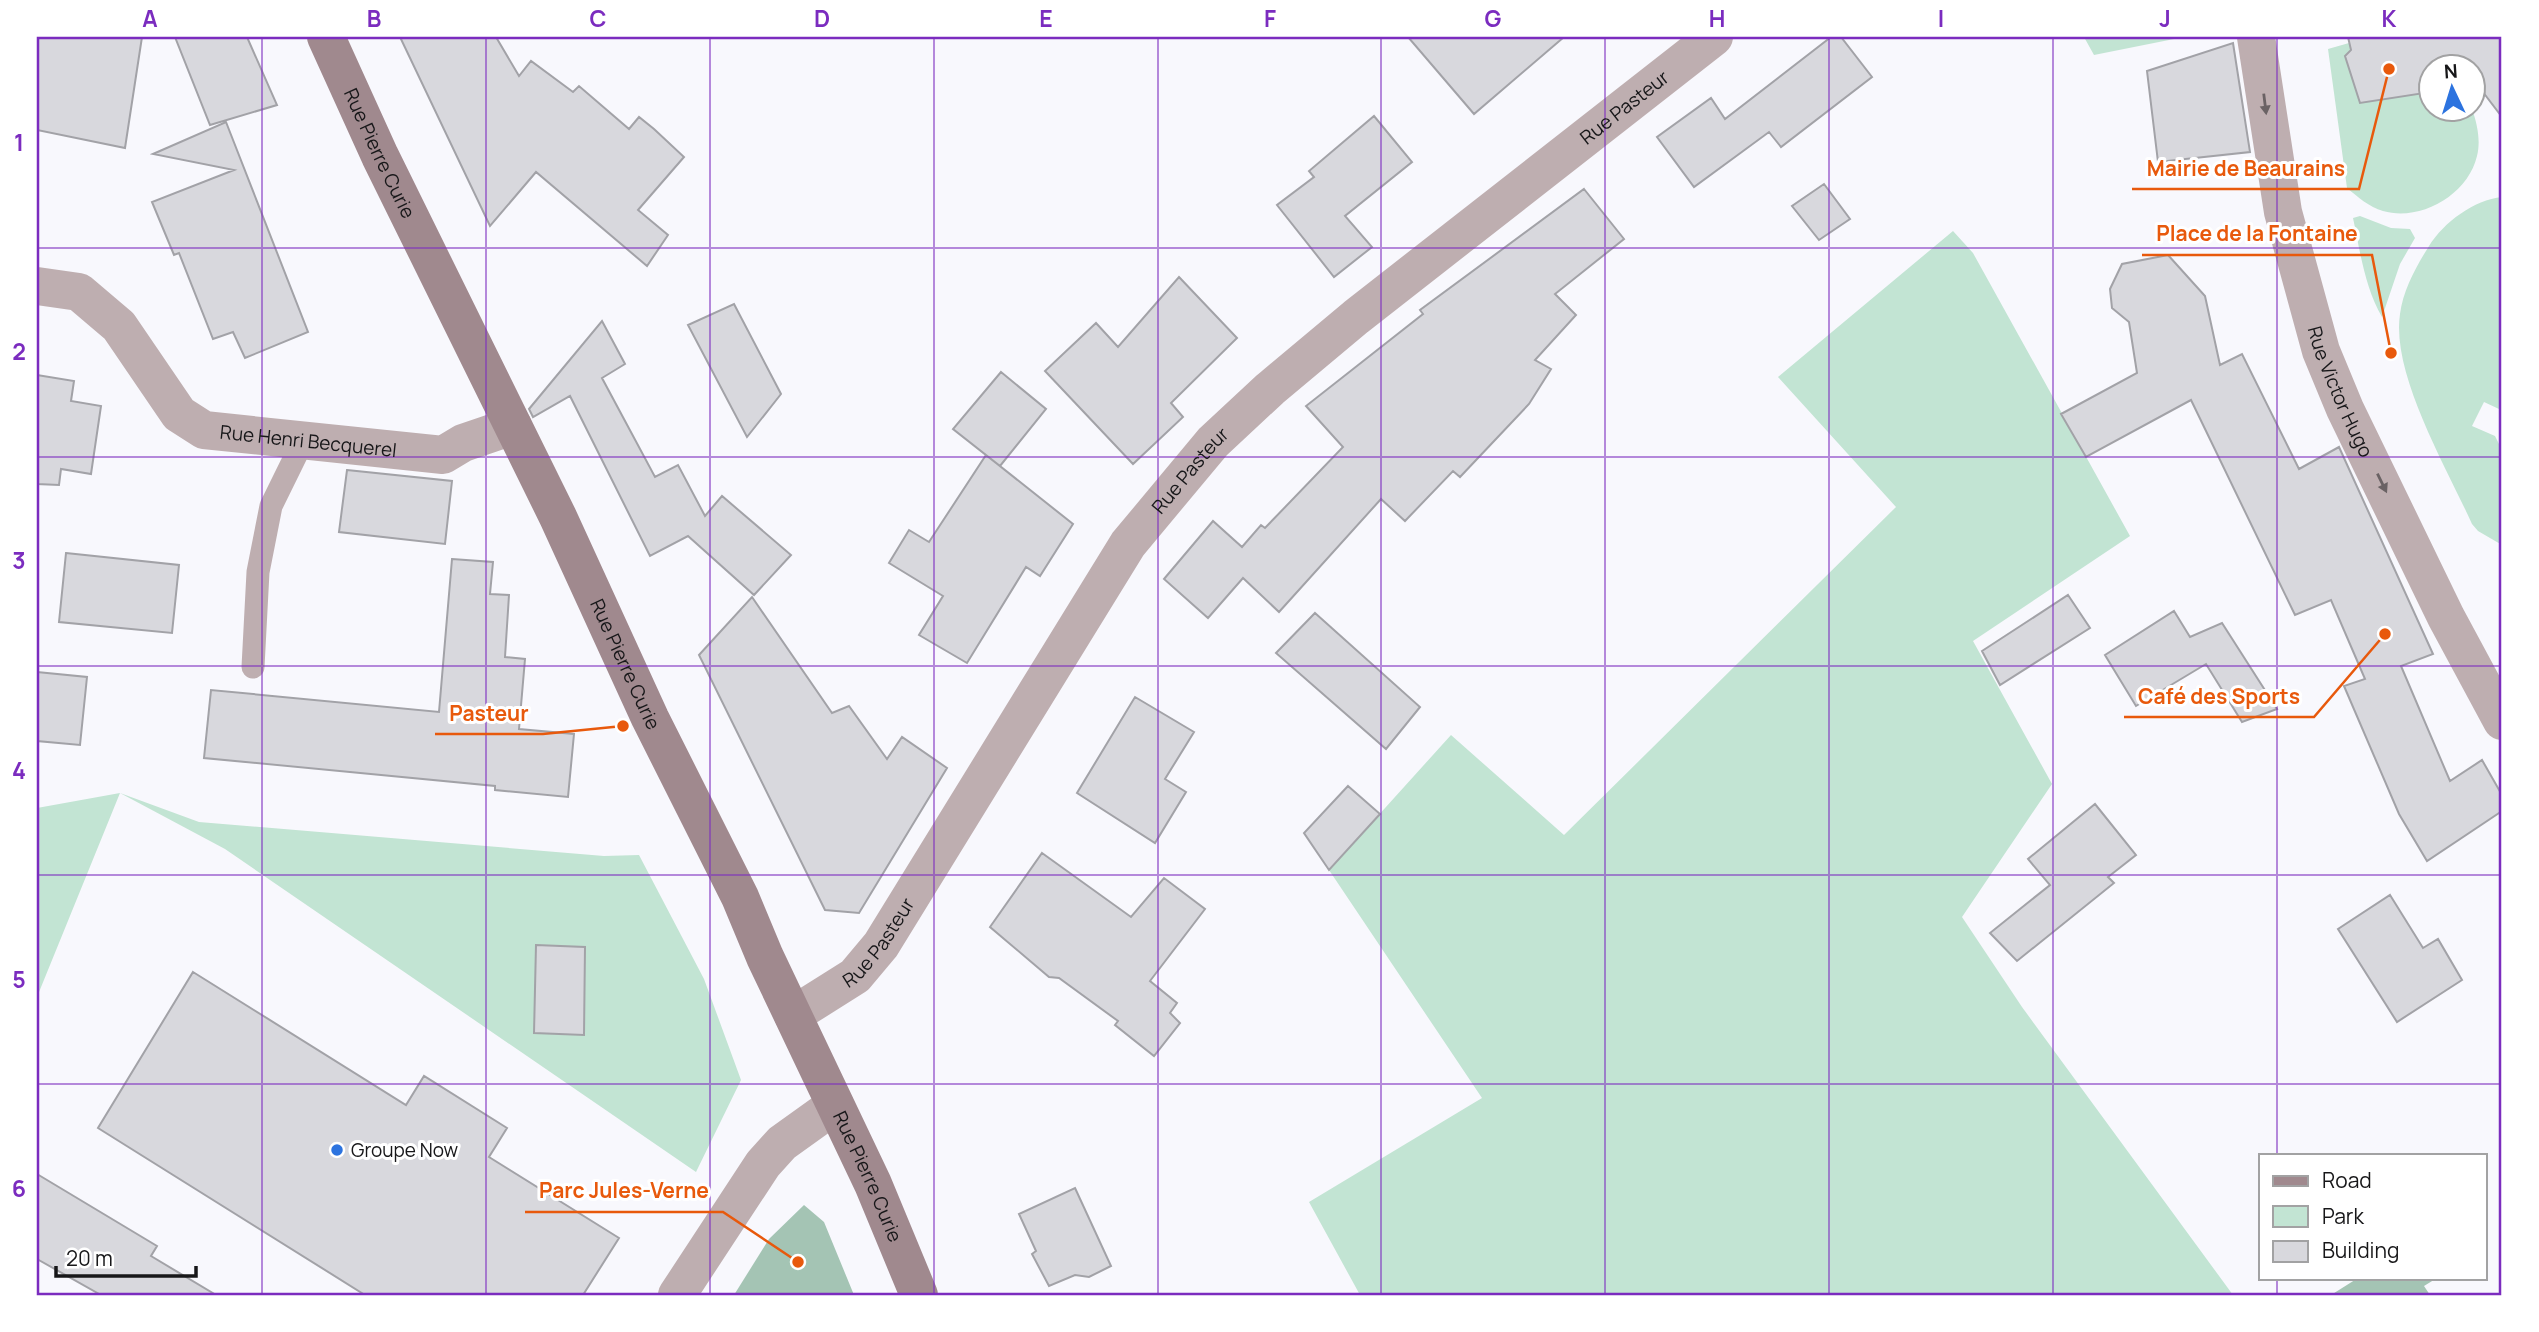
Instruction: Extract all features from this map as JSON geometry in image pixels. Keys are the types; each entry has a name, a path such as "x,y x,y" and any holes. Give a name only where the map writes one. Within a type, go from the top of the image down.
{"main road":[{"name":"Rue Pierre Curie","path":"326,37 380,156 564,529 650,718 740,897 873,1184 919,1295"}],"street":[{"name":"Rue Pasteur","path":"793,1015 855,976 881,945 1128,544 1213,443 1269,389 1356,317 1714,37"},
{"name":"Rue Victor Hugo","path":"2256,37 2283,212 2321,351 2345,409 2446,617 2476,668 2502,721"},
{"name":"Rue Henri Becquerel","path":"37,286 79,292 119,326 179,414 204,430 443,455 463,443 513,426"},
{"path":"677,1295 763,1164 782,1143 835,1105"}],"lane":[{"path":"253,667 258,572 271,506 303,441"}],"green space":[{"path":"2084,37 2184,37 2094,55"},
{"path":"2349,43 2351,50 2345,56 2360,103 2416,94 2416,122 2476,122 2479,144 2477,156 2464,183 2440,202 2412,213 2383,211 2347,188 2328,49"},
{"path":"2502,197 2502,402 2499,409 2484,402 2472,426 2495,436 2499,444 2502,443 2502,545 2478,531 2472,524 2412,392 2399,338 2400,314 2407,287 2435,237 2471,207"},
{"path":"2360,216 2391,228 2410,229 2415,238 2400,264 2382,317 2371,294 2361,256 2353,218"},
{"path":"1953,231 1973,253 2130,536 1973,641 2052,784 1962,917 2022,1007 2233,1295 1360,1295 1309,1202 1482,1098 1329,870 1451,735 1564,835 1896,507 1778,377"},
{"path":"120,793 199,822 604,856 639,855 704,979 741,1080 696,1172 225,849"},
{"path":"120,793 37,997 37,808"},
{"path":"804,1205 824,1222 854,1295 734,1295 769,1239"},
{"path":"2355,1280 2434,1280 2424,1286 2430,1295 2331,1295"}],"building":[{"path":"37,37 142,37 125,148 37,130"},
{"path":"175,37 247,37 277,105 210,125"},
{"path":"400,37 496,37 519,76 531,61 573,92 579,86 629,129 639,117 654,129 684,157 638,210 668,235 647,266 536,172 490,226"},
{"path":"1408,37 1564,37 1474,114"},
{"path":"1831,37 1841,37 1872,77 1781,147 1769,132 1694,187 1657,137 1711,98 1725,119"},
{"path":"2348,37 2502,37 2502,117 2486,96 2486,52 2416,52 2416,94 2360,103 2345,56 2351,50"},
{"path":"2233,43 2250,152 2158,162 2147,71"},
{"path":"1374,116 1412,162 1345,216 1372,247 1334,277 1277,205 1314,177 1309,171"},
{"path":"226,122 308,332 245,358 233,332 213,339 179,253 174,255 152,202 234,170 153,154"},
{"path":"1824,184 1850,219 1819,240 1792,206"},
{"path":"1584,189 1624,239 1555,294 1576,315 1535,360 1551,369 1529,404 1460,477 1453,471 1405,521 1381,499 1279,612 1243,578 1208,618 1164,579 1213,521 1242,547 1261,525 1265,528 1343,447 1306,406 1423,314 1420,310"},
{"path":"2168,255 2205,296 2220,365 2242,354 2299,469 2339,447 2433,654 2401,666 2450,781 2482,760 2502,795 2502,811 2427,861 2399,814 2344,686 2365,679 2331,600 2295,615 2191,400 2086,457 2061,414 2137,373 2129,322 2112,308 2110,289 2122,264"},
{"path":"1179,277 1237,338 1171,403 1183,417 1133,464 1045,371 1096,323 1118,347"},
{"path":"734,304 781,394 747,437 688,325"},
{"path":"602,321 625,364 602,378 655,477 678,465 705,516 722,496 791,555 754,595 688,536 650,556 570,396 533,417 529,409"},
{"path":"1001,372 1046,409 1000,466 953,429"},
{"path":"37,375 74,381 71,401 101,406 91,474 61,469 59,485 37,484"},
{"path":"986,455 1073,524 1040,576 1026,567 967,663 919,635 943,596 889,563 909,530 929,542"},
{"path":"347,470 452,481 445,544 339,532"},
{"path":"66,553 179,565 172,633 59,622"},
{"path":"452,559 493,562 490,594 509,595 505,657 525,659 519,729 574,734 568,797 495,790 495,786 204,758 211,690 439,712"},
{"path":"2068,595 2090,628 2000,685 1982,651"},
{"path":"752,597 832,713 849,706 887,759 902,737 947,768 859,913 825,910 699,655"},
{"path":"2174,611 2190,637 2222,623 2277,709 2242,722 2206,664 2136,706 2105,655"},
{"path":"1315,613 1420,707 1386,749 1276,653"},
{"path":"37,672 87,677 80,745 37,741"},
{"path":"1135,697 1194,732 1165,779 1186,792 1155,843 1077,793"},
{"path":"1348,786 1380,814 1329,870 1304,833"},
{"path":"2095,804 2136,855 2108,877 2114,883 2017,961 1990,933 2050,885 2028,859"},
{"path":"1042,853 1131,917 1164,878 1205,909 1150,981 1177,1003 1170,1013 1180,1023 1154,1056 1115,1025 1118,1021 1059,978 1049,977 990,927"},
{"path":"2390,895 2423,948 2438,939 2462,980 2397,1022 2338,929"},
{"path":"536,945 585,947 584,1035 534,1033"},
{"name":"Groupe Now","path":"193,972 406,1105 424,1076 507,1128 489,1157 619,1238 583,1295 365,1295 98,1128"},
{"path":"37,1174 157,1246 151,1256 216,1295 101,1295 37,1259"},
{"path":"1075,1188 1111,1266 1089,1277 1075,1275 1049,1286 1032,1254 1036,1251 1019,1214"}],"place":[{"name":"Mairie de Beaurains","path":"2389,69"},
{"name":"Place de la Fontaine","path":"2391,353"},
{"name":"Café des Sports","path":"2385,634"},
{"name":"Pasteur","path":"623,726"},
{"name":"Groupe Now","path":"337,1150"},
{"name":"Parc Jules-Verne","path":"798,1262"}]}
